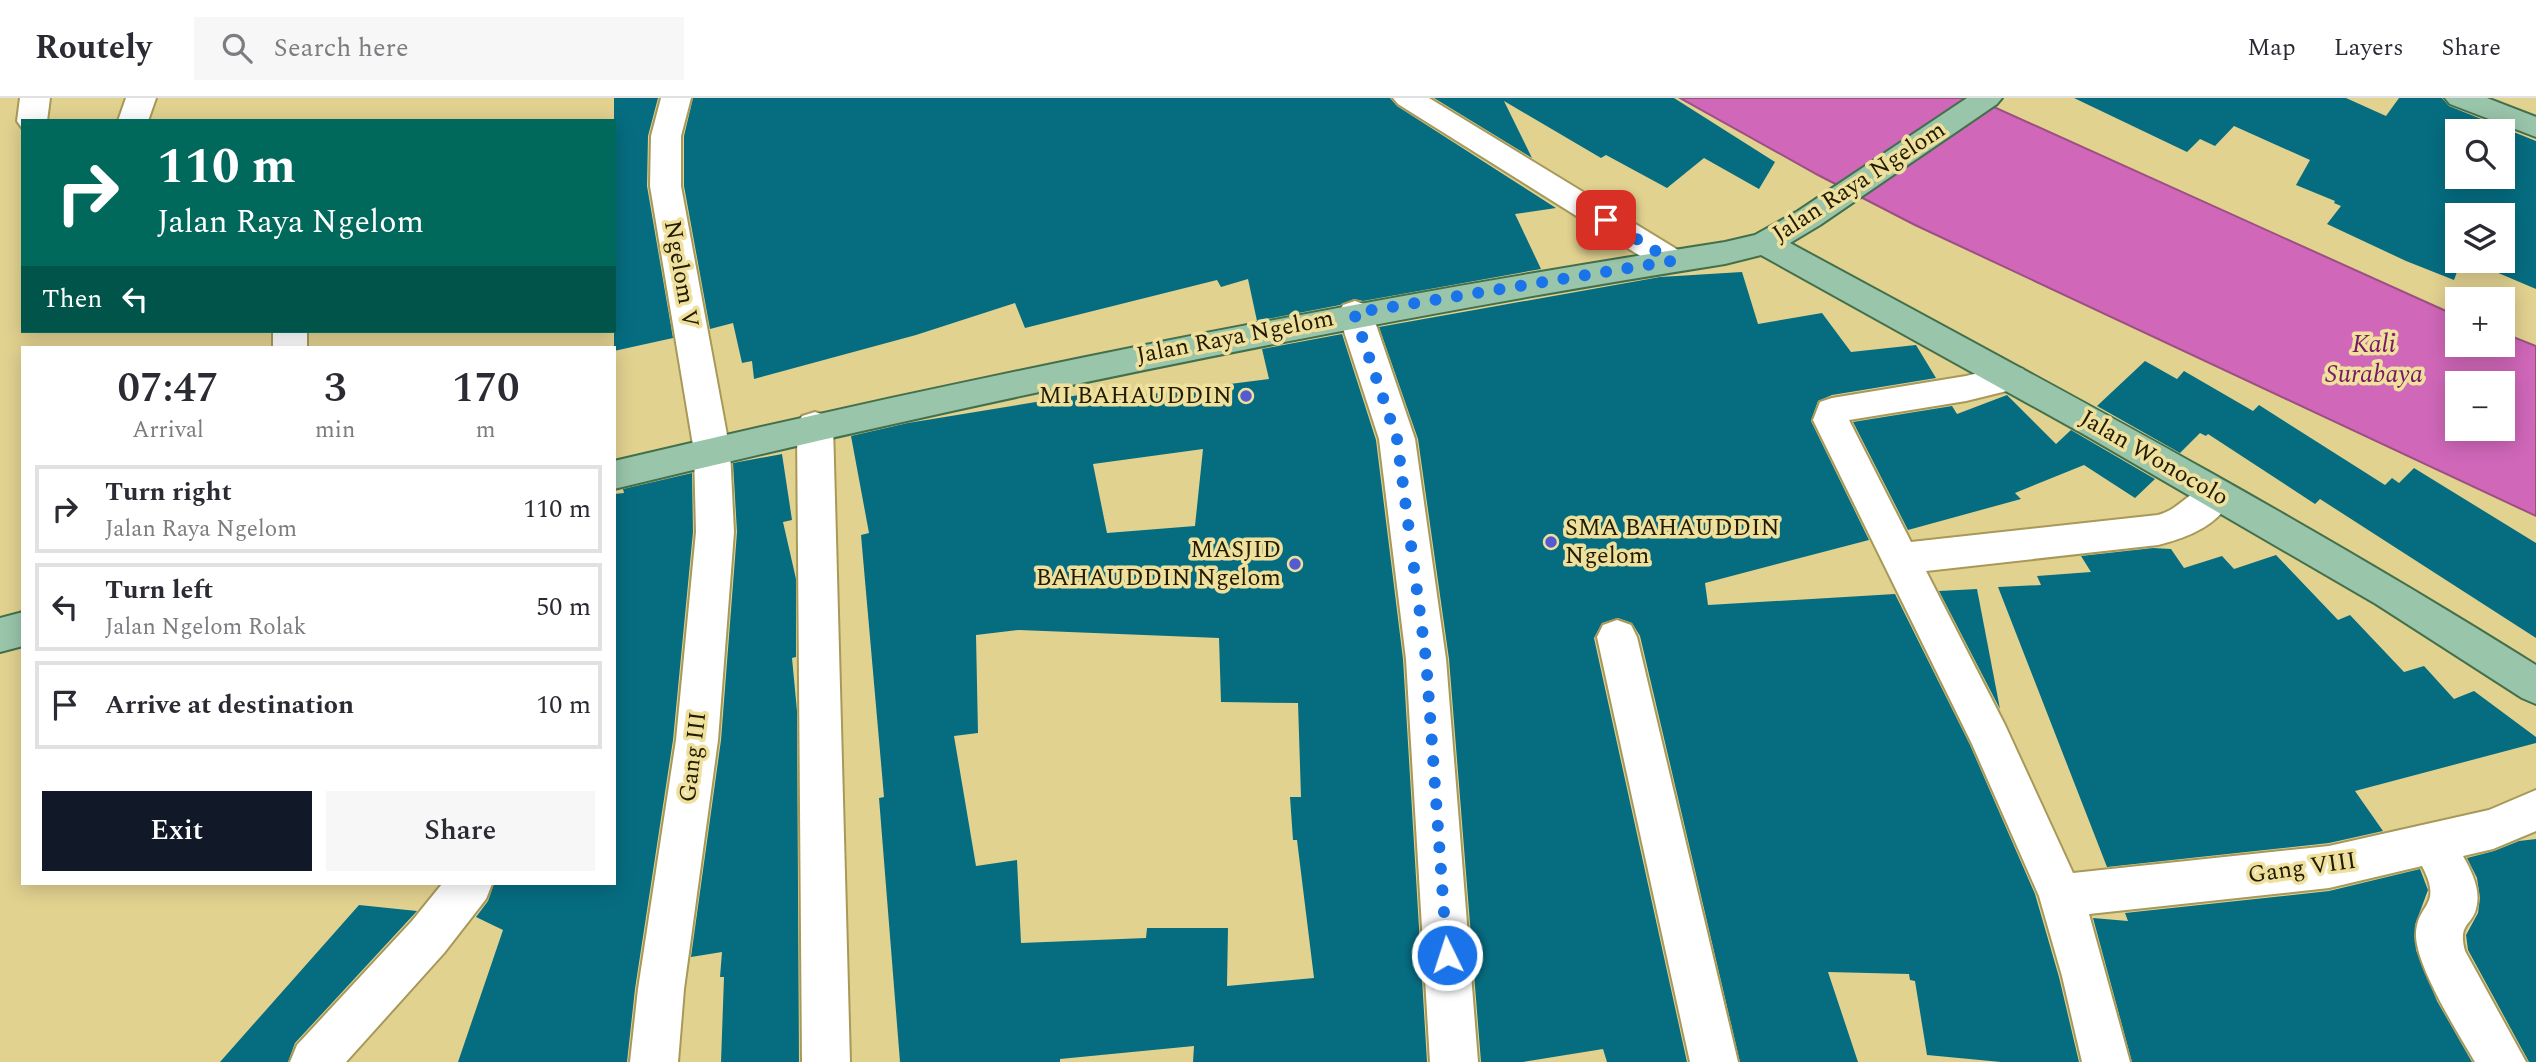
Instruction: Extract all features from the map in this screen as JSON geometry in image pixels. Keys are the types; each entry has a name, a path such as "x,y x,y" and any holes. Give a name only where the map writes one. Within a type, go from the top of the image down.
{"main road":[{"name":"Jalan Raya Ngelom","path":"616,475 815,425 1354,313 1725,253 1765,243 1809,218 1987,98"},
{"path":"2460,98 2534,123"},
{"name":"Jalan Wonocolo","path":"1765,243 2011,378 2390,593 2536,686"},
{"path":"0,635 21,630"}],"street":[{"path":"32,119 36,98"},
{"path":"134,119 141,98"},
{"name":"Ngelom V","path":"676,98 664,134 663,161 667,200 712,451"},
{"path":"1408,98 1672,261"},
{"path":"1354,313 1397,439 1423,632 1454,1062"},
{"path":"2011,378 1956,391 1832,411 1831,420 1990,738 2061,896 2085,976 2106,1062"},
{"path":"815,425 826,1062"},
{"name":"Gang III","path":"654,1062 661,989 697,740 715,531 712,451"},
{"path":"1901,558 2158,530 2182,524 2217,494"},
{"path":"1617,637 1714,1062"},
{"name":"Gang VIII","path":"2061,896 2329,867 2493,830 2536,810"},
{"path":"2433,843 2452,879 2455,904 2444,920 2438,937 2452,971 2502,1062"},
{"path":"314,1062 428,937 469,885"}],"water":[{"name":"Kali Surabaya","path":"1680,98 1974,98 2445,311 2445,357 2515,357 2515,338 2536,346 2536,516 1915,225 1818,175"}],"building":[{"path":"614,98 658,98 648,136 647,186 673,338 616,351 616,119"},
{"path":"693,98 1390,98 1397,106 1556,208 1515,214 1541,269 1363,301 1354,299 1340,305 1257,321 1248,279 1221,287 1217,280 1025,328 1015,303 916,335 754,379 752,361 742,363 733,323 710,329 684,186 684,136"},
{"path":"1434,98 1674,98 1775,162 1759,189 1704,158 1667,188 1606,155 1601,158 1504,101 1532,158"},
{"path":"2074,98 2346,98 2386,116 2399,98 2442,98 2449,106 2481,119 2445,119 2445,189 2515,189 2515,133 2536,141 2536,289 2498,273 2515,273 2515,203 2445,203 2445,273 2457,273 2454,280 2327,224 2341,206 2296,185 2310,160 2234,126 2215,146 2200,139 2187,152"},
{"path":"1742,272 1758,324 1822,313 1851,352 1916,345 1936,378 1832,395 1818,401 1811,421 1869,540 1705,583 1708,605 1895,594 1970,745 2035,894 2059,977 2079,1062 2001,1062 1927,1055 1915,981 1910,980 1909,974 1828,972 1858,1062 1740,1062 1640,636 1632,623 1618,618 1602,623 1594,638 1687,1062 1607,1062 1603,1049 1523,1062 1481,1062 1449,659 1418,439 1379,327 1660,277"},
{"path":"1342,334 1376,440 1403,659 1427,1062 1193,1062 1194,1046 1060,1059 1060,1062 900,1062 879,798 884,797 861,535 869,533 851,436 908,423 1079,395 1081,403 1269,379 1262,349","holes":["1203,449 1195,526 1107,533 1093,464","1019,630 1219,638 1221,702 1298,703 1301,797 1290,797 1293,840 1297,840 1314,978 1227,986 1228,928 1147,928 1146,938 1021,943 1017,860 976,866 954,736 978,733 976,635"]},
{"path":"2145,361 2177,379 2184,371 2253,411 2259,405 2385,485 2392,478 2399,483 2414,468 2536,543 2536,638 2320,499 2315,504 2208,434 2206,436 2200,433 2180,453 2097,406"},
{"path":"2007,395 2056,444 2071,430 2155,479 2135,498 2084,465 2015,493 2021,499 1908,530 1853,422 1952,406 1957,414"},
{"path":"782,454 792,520 783,522 796,579 796,657 792,658 797,711 799,1062 721,1062 724,977 720,977 722,952 691,957 721,740 737,532 733,463"},
{"path":"692,473 693,532 673,740 635,989 627,1062 458,1062 503,930 476,917 488,901 494,885 616,885 616,494 624,493 623,489"},
{"path":"2153,548 2171,549 2184,568 2222,556 2234,569 2276,555 2338,620 2350,615 2404,672 2424,666 2454,699 2474,691 2536,737 2536,743 2355,791 2383,831 2329,843 2107,867 1998,587 2041,585 2037,576 2091,572 2081,556"},
{"path":"1977,589 2000,709 1939,591"},
{"path":"2536,839 2536,1062 2529,1062 2468,950 2466,935 2478,913 2480,898 2477,878 2467,858 2519,841"},
{"path":"2420,869 2428,890 2415,925 2416,950 2437,1001 2472,1062 2132,1062 2093,918 2128,921 2125,913 2329,891"},
{"path":"359,905 417,911 295,1043 288,1062 220,1062"}],"place":[{"name":"MI BAHAUDDIN","path":"1246,396"},
{"name":"SMA BAHAUDDIN Ngelom","path":"1551,542"},
{"name":"MASJID BAHAUDDIN Ngelom","path":"1295,564"}],"route":[{"path":"1447,955 1426,659 1397,439 1354,313 1672,261 1606,220"}]}
